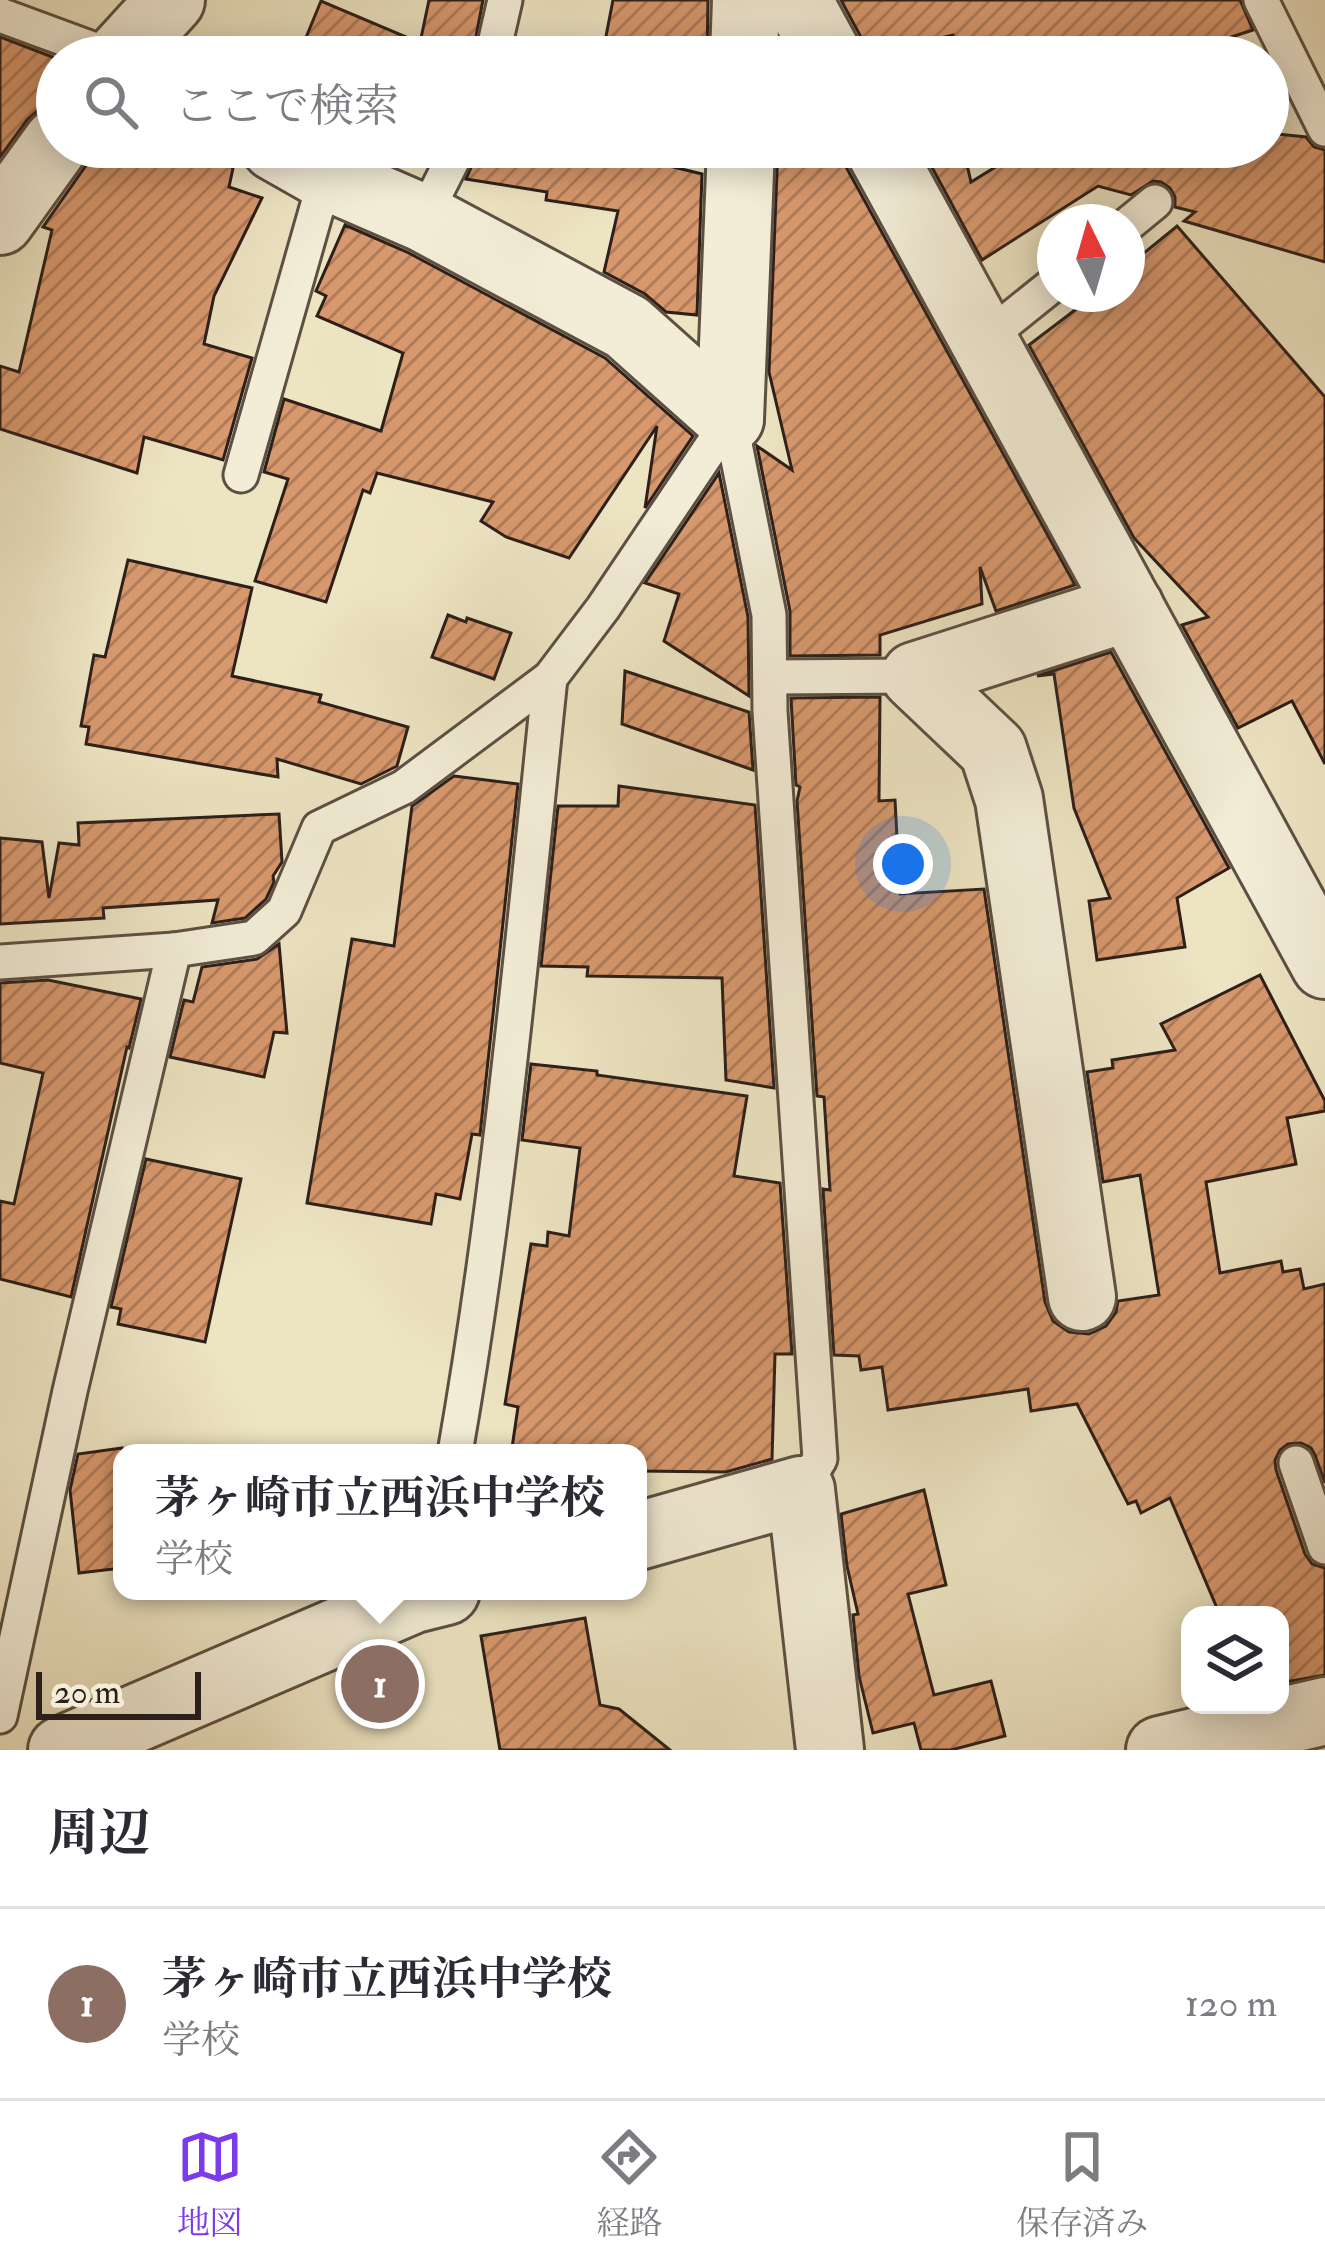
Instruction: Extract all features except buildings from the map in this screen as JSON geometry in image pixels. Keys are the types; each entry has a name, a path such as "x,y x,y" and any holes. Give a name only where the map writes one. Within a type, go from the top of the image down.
{"street":[{"path":"136,36 171,0"},
{"path":"745,36 746,0"},
{"path":"798,0 818,36"},
{"path":"0,221 38,168"},
{"path":"316,168 423,218 627,327 730,419"},
{"path":"730,419 740,168"},
{"path":"890,168 1325,965"},
{"path":"1082,1297 1009,799 993,750 915,676 1130,607"},
{"path":"647,1533 801,1490 830,1750"},
{"path":"62,1750 412,1600"},
{"path":"1160,1750 1325,1711"}],"lane":[{"path":"497,36 505,0"},
{"path":"1261,0 1279,36"},
{"path":"0,15 58,36"},
{"path":"1289,56 1325,129"},
{"path":"241,476 300,168"},
{"path":"423,218 448,168"},
{"path":"1145,210 1155,202"},
{"path":"984,340 1037,297"},
{"path":"730,419 769,615 770,711 820,1459 801,1490"},
{"path":"0,962 175,950 254,938 284,910 319,828 404,787 550,678 730,419"},
{"path":"770,677 915,676"},
{"path":"457,1444 502,1125 550,678"},
{"path":"0,1716 70,1391 175,950"},
{"path":"1296,1463 1325,1547"}],"place":[{"name":"茅ヶ崎市立西浜中学校","path":"380,1684"}]}
